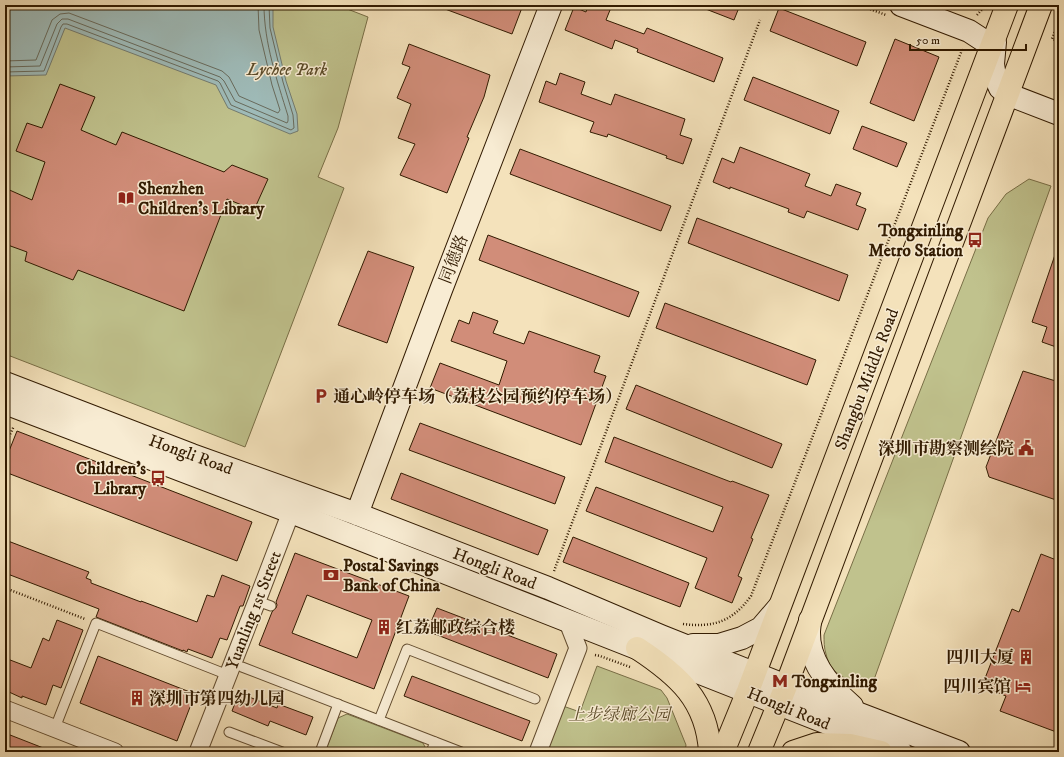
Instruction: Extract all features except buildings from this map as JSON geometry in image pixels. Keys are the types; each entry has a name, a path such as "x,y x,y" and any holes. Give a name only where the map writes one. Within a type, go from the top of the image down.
{"main road":[{"name":"同德路","path":"357,514 441,290 551,5"},
{"path":"901,5 994,40 992,64 995,77 1000,88 1007,94 1059,114"},
{"name":"Shangbu Middle Road","path":"723,752 751,682 1007,5"},
{"name":"Shangbu Middle Road","path":"759,752 782,695 1041,5"},
{"name":"Hongli Road","path":"5,383 192,455 357,514 548,588 661,636 751,682 782,695 901,752"},
{"name":"Hongli Road","path":"5,403 291,512 638,648 751,682"},
{"path":"661,636 693,646 708,644 719,645 742,638 761,628 779,607"},
{"path":"810,620 810,645 820,670 829,684 839,695 864,716"},
{"path":"638,648 674,676 690,693 704,719 710,752"},
{"name":"Hongli Road","path":"782,695 864,716 959,752"},
{"path":"793,752 817,744 850,745 881,752"}],"street":[{"name":"Yuanling 1st Street","path":"198,752 264,603 291,512"},
{"path":"538,752 578,648 567,620"},
{"path":"5,709 115,752"}],"lane":[{"path":"55,728 96,623 235,671 338,704 461,752"},
{"path":"380,720 407,649 535,699"},
{"path":"320,752 338,704"},
{"path":"229,732 282,752"},
{"path":"431,752 435,742"}],"path":[{"path":"975,16 986,5"},
{"path":"548,588 760,20"},
{"path":"1059,21 1052,39 1059,42"},
{"path":"693,625 716,623 731,617 743,607 751,596 962,50"},
{"path":"5,445 10,431 14,425 19,424"},
{"path":"5,588 96,623"},
{"path":"595,655 635,669"}],"green space":[{"name":"Lychee Park","path":"5,5 337,5 368,17 338,128 318,177 344,188 245,447 5,354"},
{"path":"1029,179 1051,186 871,688 843,677 832,668 825,652 824,635 988,218 1006,194"},
{"name":"上步绿廊公园","path":"597,666 661,690 667,698 686,745 685,752 545,752 563,706 580,712"},
{"path":"347,714 423,743 426,749 425,752 325,752 338,718"}],"water":[{"path":"5,5 273,5 273,27 286,81 297,114 298,131 290,134 228,108 216,85 65,28 46,75 5,76"}],"place":[{"name":"Shenzhen Children's Library","path":"126,198"},
{"name":"Tongxinling Metro Station","path":"975,240"},
{"name":"通心岭停车场（荔枝公园预约停车场）","path":"321,396"},
{"name":"深圳市勘察测绘院","path":"1026,448"},
{"name":"Children's Library","path":"158,478"},
{"name":"Postal Savings Bank of China","path":"331,575"},
{"name":"红荔邮政综合楼","path":"384,627"},
{"name":"四川大厦","path":"1026,657"},
{"name":"Tongxinling","path":"780,681"},
{"name":"四川宾馆","path":"1023,686"},
{"name":"深圳市第四幼儿园","path":"137,698"}]}
